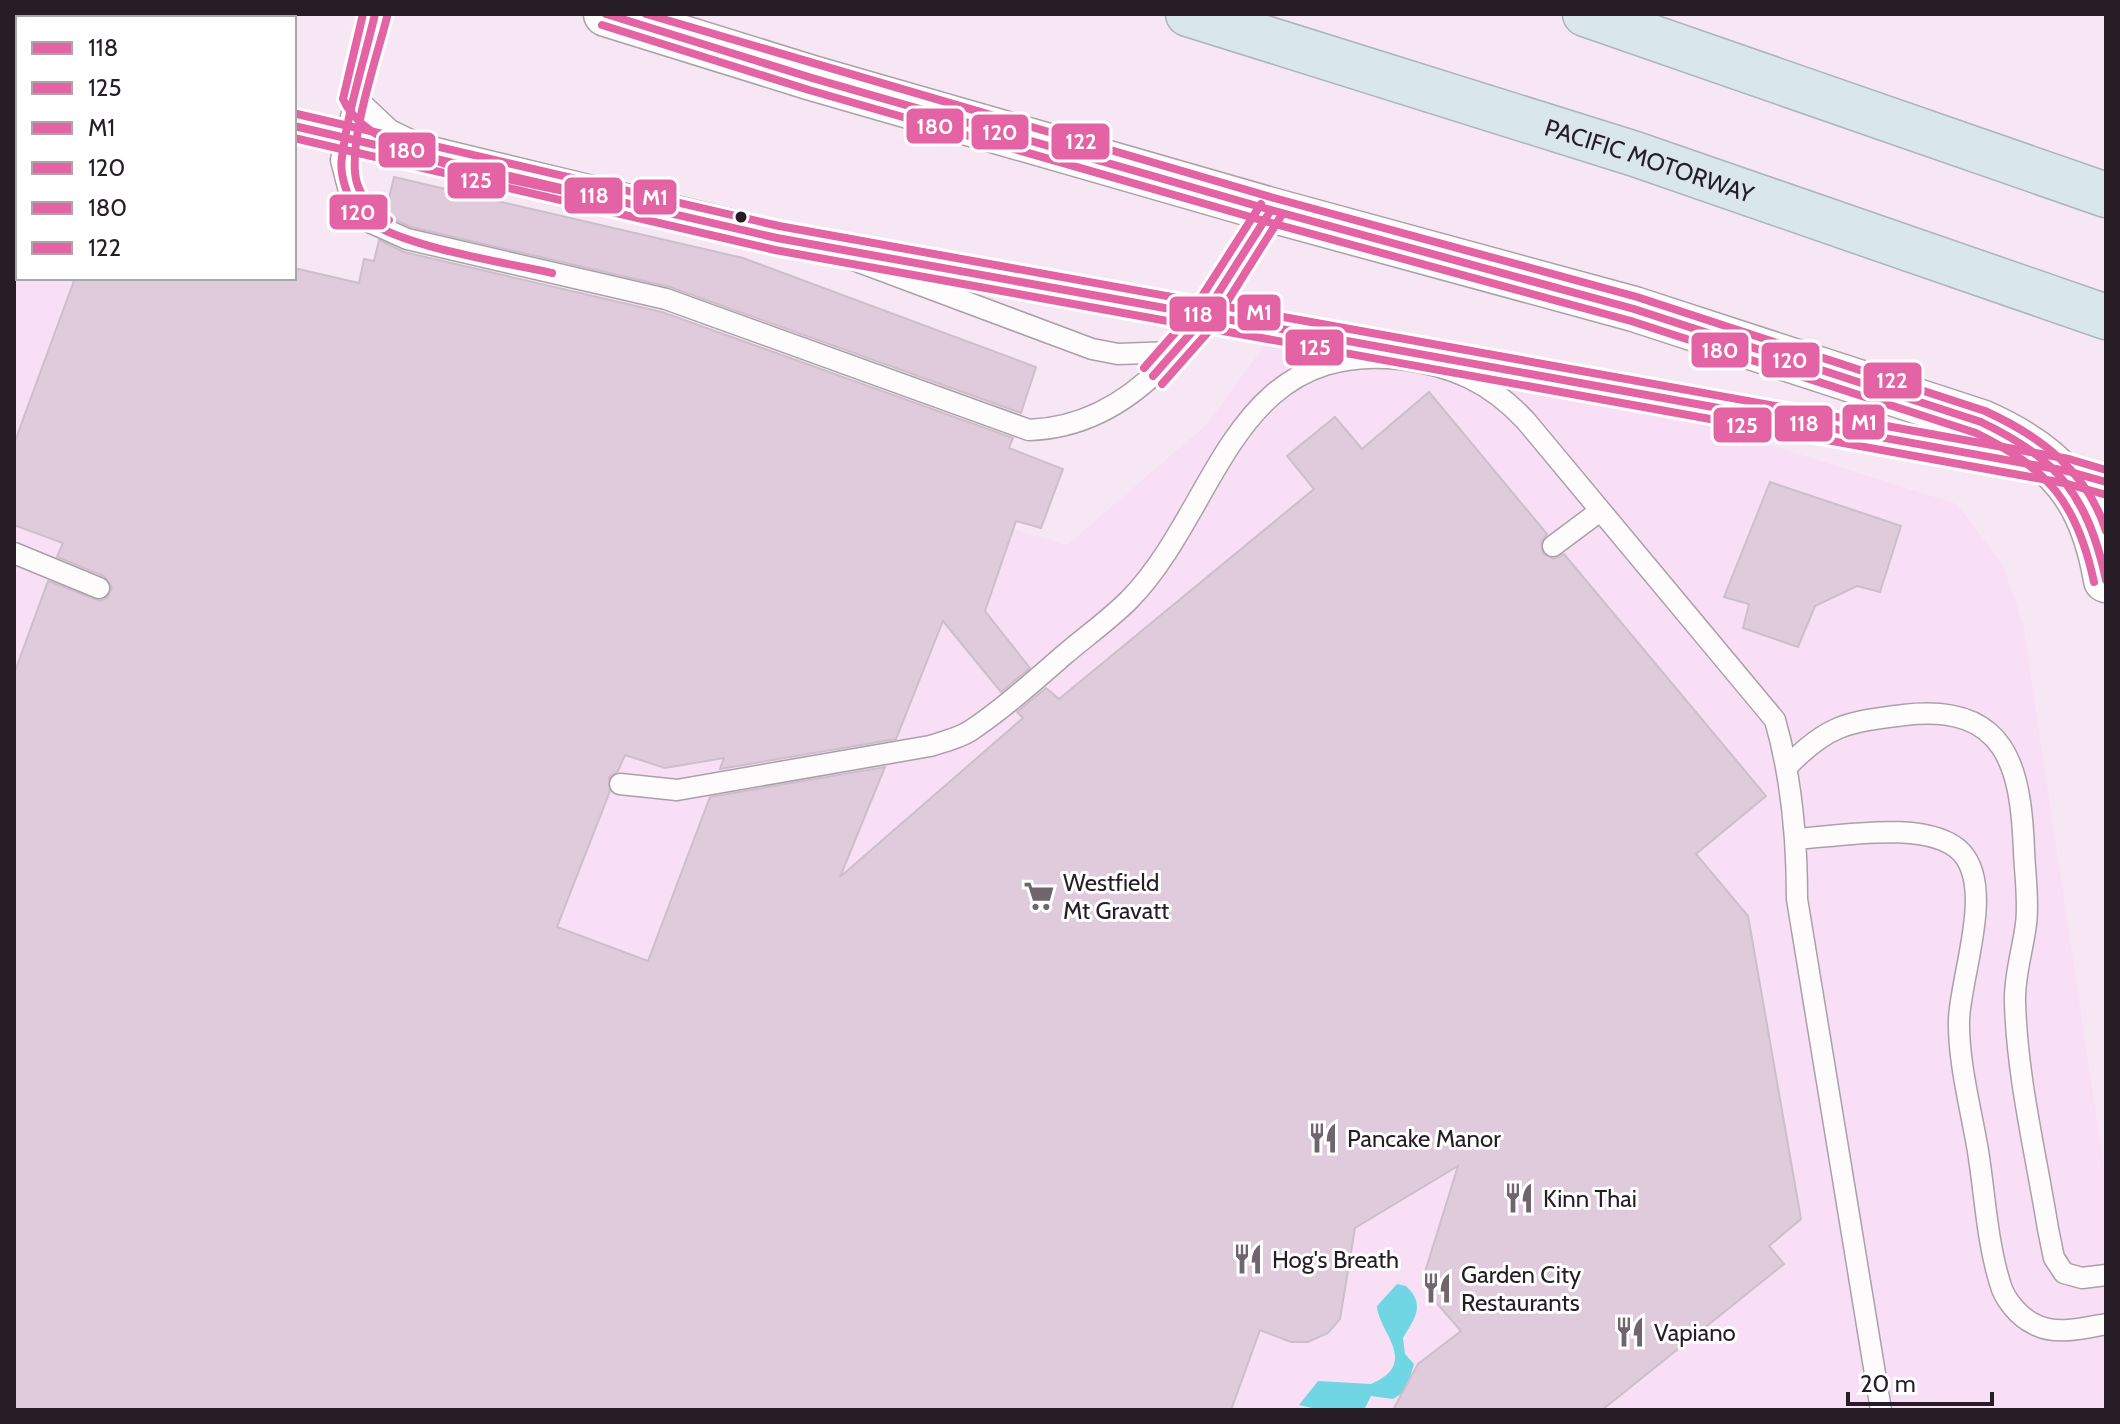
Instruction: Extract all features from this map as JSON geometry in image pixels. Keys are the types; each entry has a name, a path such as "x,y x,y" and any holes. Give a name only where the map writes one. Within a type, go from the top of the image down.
{"highway":[{"name":"PACIFIC MOTORWAY","path":"1188,14 1635,154 2106,317"},
{"path":"1585,14 2106,195"}],"street":[{"path":"606,14 812,78 1271,210 1634,309 1995,428 2022,440 2049,460 2069,485 2094,531 2106,580"}],"lane":[{"path":"375,14 342,146 345,186 367,221 407,239 666,299 1029,430 1074,425 1104,411 1153,376 1198,325 1271,210"},
{"path":"355,97 390,130 419,144 733,220 800,240 1092,349 1118,354 1175,352"},
{"path":"620,784 677,790 930,746 967,733 1130,599 1181,527 1230,443 1261,404 1290,380 1318,367 1384,357 1418,361 1483,383 1526,421 1775,720 1787,767 1797,839 1797,899 1882,1397 1881,1410"},
{"path":"1553,546 1600,511"},
{"path":"14,553 99,588"},
{"path":"1787,767 1813,739 1844,724 1937,711 1963,717 1982,728 2007,757 2022,795 2027,920 2014,997 2017,1045 2048,1229 2054,1258 2064,1273 2082,1278 2106,1275"},
{"path":"1797,839 1917,832 1943,839 1961,852 1972,869 1976,897 1959,1021 1990,1238 2000,1286 2008,1301 2034,1324 2070,1330 2106,1324"}],"shaded area":[{"name":"Westfield Mt Gravatt","path":"14,199 16,280 296,280 296,268 715,368 1013,529 1067,545 1206,425 1269,339 1306,321 1415,333 1957,504 2003,565 2023,623 2106,1182 2106,1410 14,1410"}],"water":[{"path":"1397,1284 1406,1286 1416,1299 1417,1306 1403,1338 1405,1354 1414,1364 1406,1391 1393,1399 1371,1396 1364,1410 1321,1410 1299,1405 1318,1381 1371,1384 1386,1376 1393,1367 1395,1357 1377,1306"}],"building":[{"path":"394,177 743,258 1036,367 1021,413 670,287 411,227 385,215"},
{"name":"Westfield Mt Gravatt","path":"379,240 404,252 662,312 1013,438 1009,448 1063,469 1041,528 1016,521 985,611 1030,668 1001,692 943,621 896,739 720,769 724,758 665,768 625,755 618,771 609,777 610,791 557,927 648,961 710,797 885,767 840,877 1023,718 1017,712 1046,688 1059,699 1314,489 1287,456 1335,417 1362,449 1429,392 1547,534 1541,542 1543,554 1554,559 1564,554 1766,796 1696,854 1748,916 1801,1219 1769,1246 1784,1264 1602,1410 1393,1410 1418,1364 1461,1331 1433,1299 1425,1272 1458,1166 1355,1228 1340,1319 1328,1333 1308,1342 1291,1342 1260,1330 1231,1410 14,1410 14,674 48,581 100,601 107,598 112,587 104,576 57,557 63,543 14,525 14,444 74,280 296,280 296,268 359,283 364,259 374,261"},
{"path":"1770,482 1901,526 1880,592 1857,586 1815,606 1798,647 1743,628 1749,604 1724,597"}],"transit line":[{"name":"180","path":"363,14 343,99 358,120 382,138 445,164 572,193"},
{"name":"120","path":"375,14 352,103 341,164 343,180 356,209 374,225 421,244 552,273"},
{"name":"120","path":"606,14 812,78 1271,210 1634,309 1981,422 2030,450 2066,483 2090,525 2106,580"},
{"name":"122","path":"646,14 1274,198 1637,297 1985,411 2024,432 2059,458 2087,490 2106,531"},
{"name":"122","path":"387,17 359,125 355,167 362,195 389,220"},
{"name":"180","path":"602,25 809,90 1268,222 1631,321 1976,433 2023,460 2056,491 2079,530 2094,582"},
{"name":"M1","path":"297,114 779,226 2069,459 2106,470"},
{"name":"118","path":"296,126 777,238 2067,471 2106,482"},
{"name":"125","path":"296,138 775,250 2064,483 2103,494"},
{"name":"122","path":"1144,368 1188,318 1261,204"},
{"name":"120","path":"1153,376 1198,325 1271,210"},
{"name":"180","path":"1162,384 1208,332 1281,216"}],"place":[{"name":"Westfield Mt Gravatt","path":"1039,896"},
{"name":"Pancake Manor","path":"1323,1138"},
{"name":"Kinn Thai","path":"1519,1198"},
{"name":"Hog's Breath","path":"1248,1259"},
{"name":"Garden City Restaurants","path":"1437,1288"},
{"name":"Vapiano","path":"1630,1332"}]}
